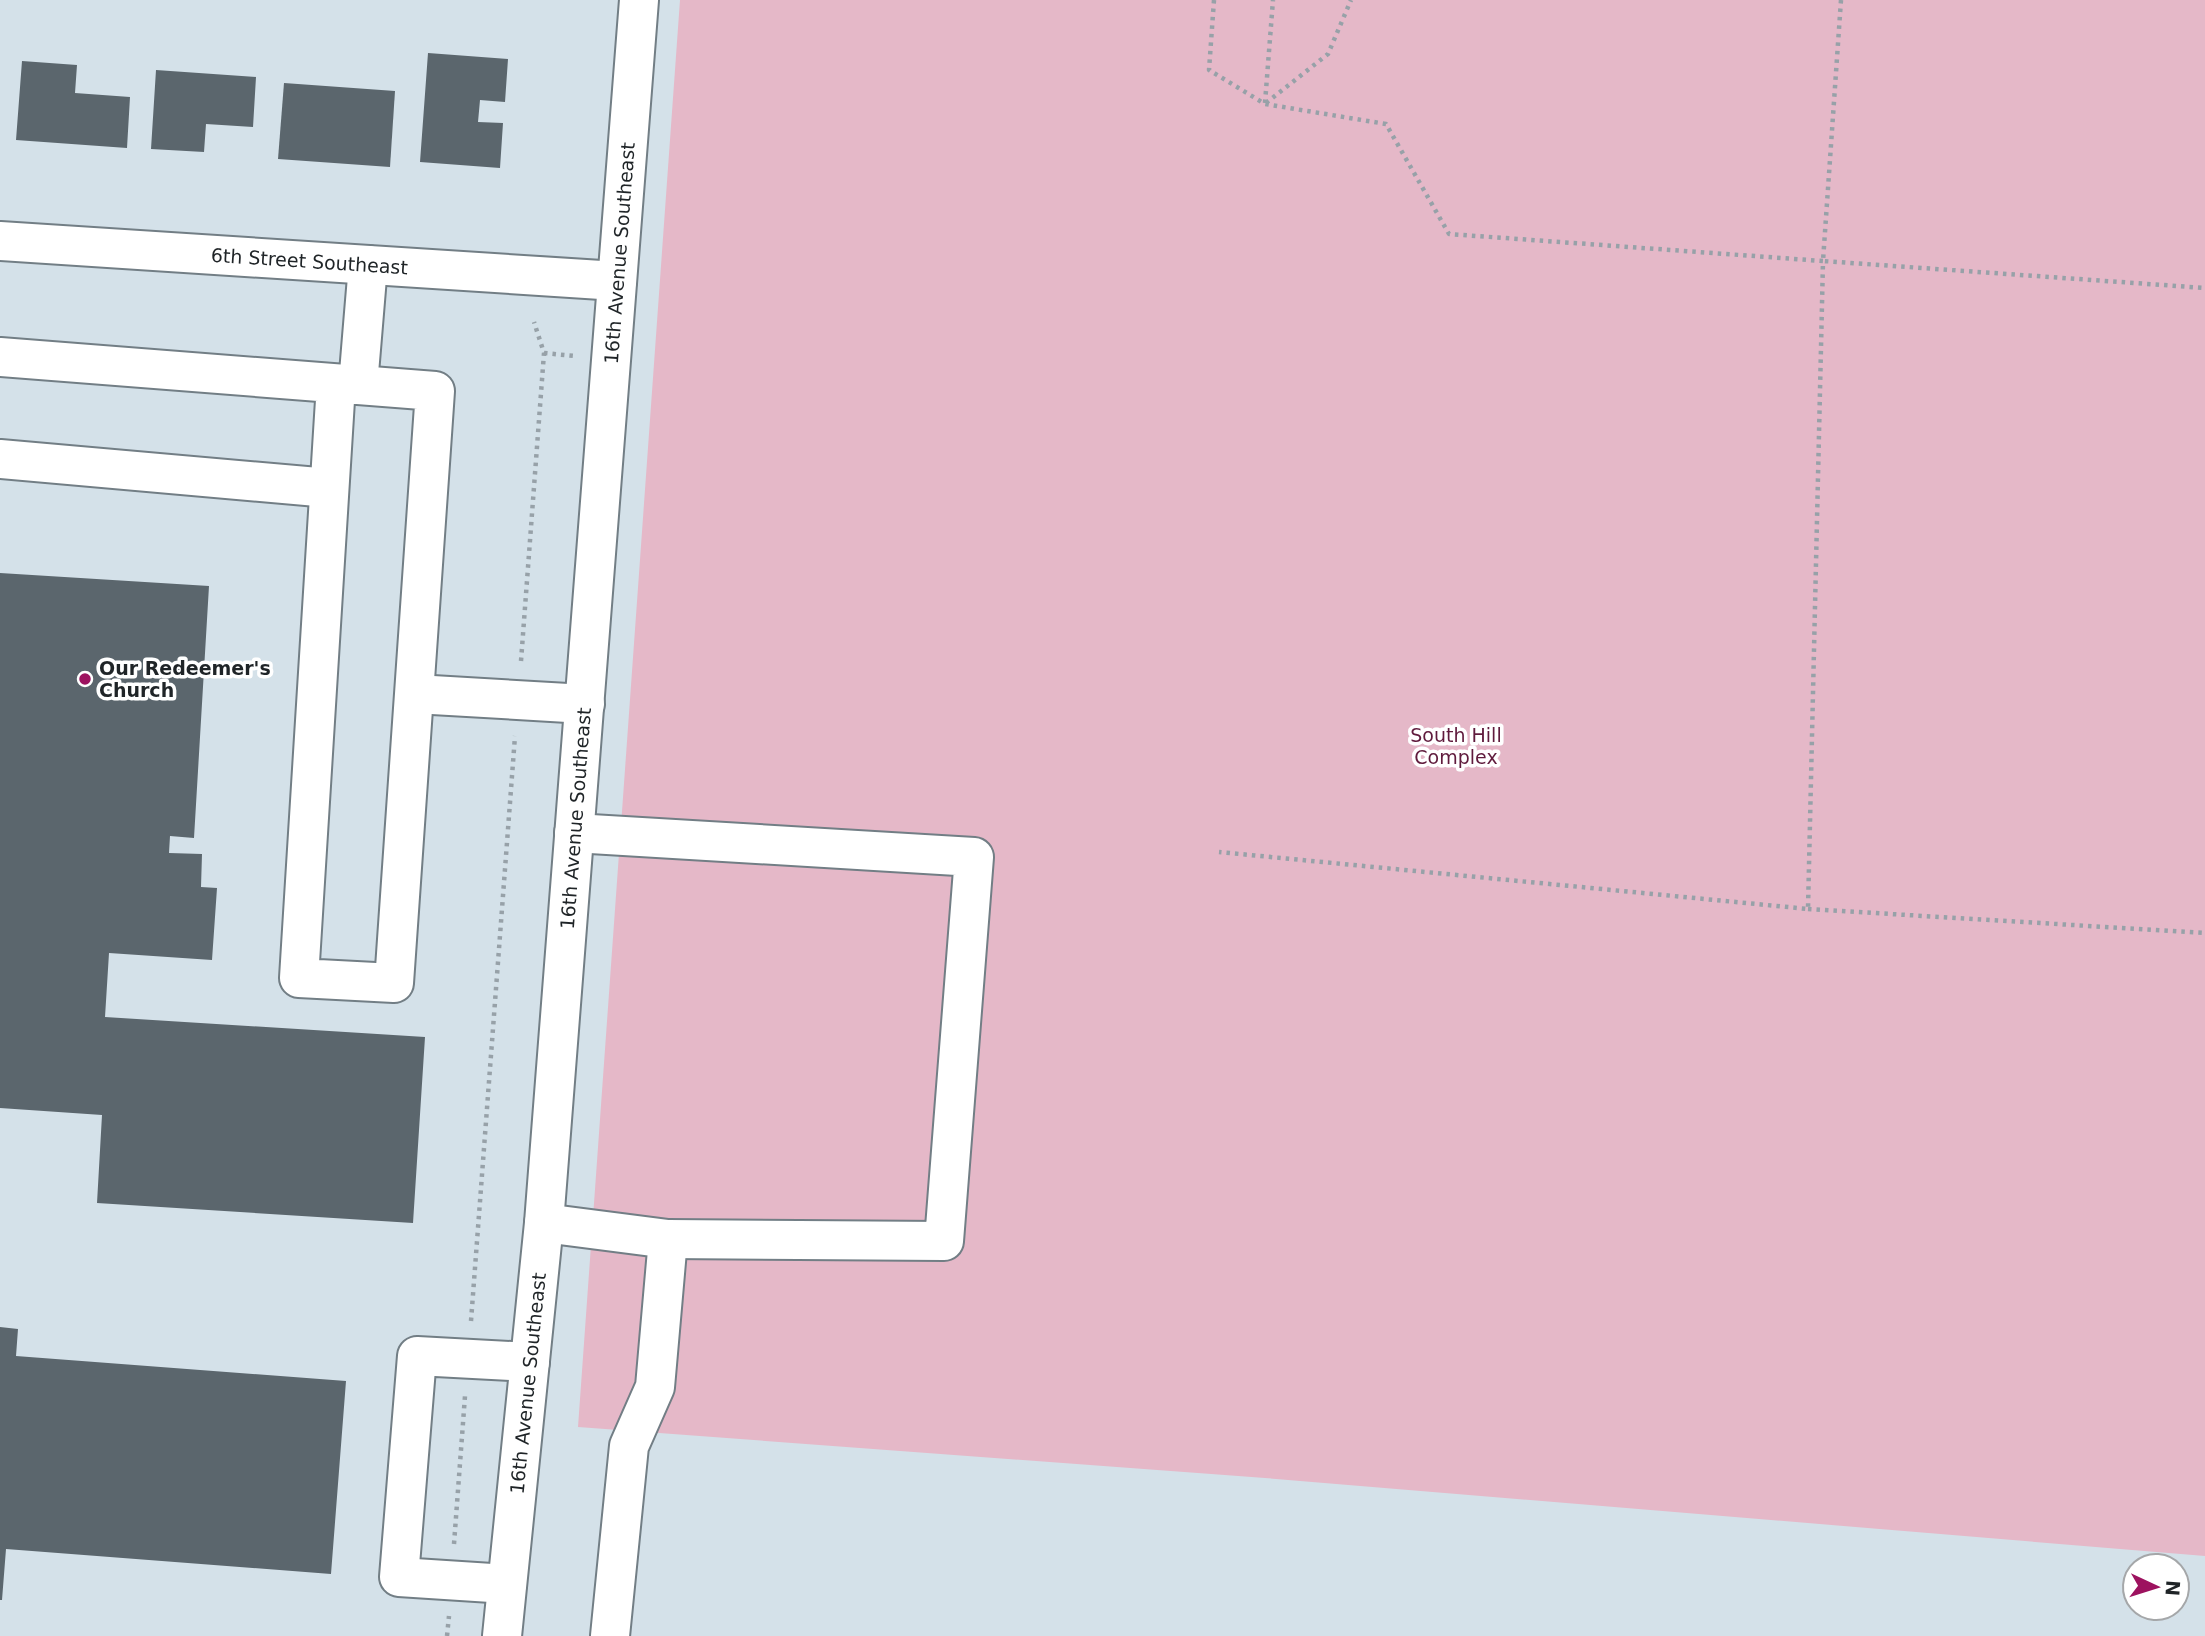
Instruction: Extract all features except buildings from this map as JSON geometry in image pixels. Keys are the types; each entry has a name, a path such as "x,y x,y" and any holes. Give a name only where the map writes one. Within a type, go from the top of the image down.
{"street":[{"name":"16th Avenue Southeast","path":"502,1636 544,1223 639,0"},
{"name":"6th Street Southeast","path":"0,241 617,281"},
{"path":"0,357 347,385 435,391 394,983 299,978 329,488 347,385 368,265"},
{"path":"0,459 329,488"},
{"path":"415,694 584,704"},
{"path":"544,1223 668,1239 944,1241 974,858 574,833"},
{"path":"610,1636 629,1447 655,1387 668,1239"},
{"path":"507,1584 398,1577 416,1356 530,1362"}],"path":[{"path":"1214,0 1209,70 1265,104 1386,124 1449,234 2205,288"},
{"path":"1265,104 1273,0"},
{"path":"1265,104 1328,54 1351,0"},
{"path":"1808,909 1823,261 1841,0"},
{"path":"447,1636 544,353 534,323"},
{"path":"1219,852 1808,909 2205,933"}],"green space":[{"name":"South Hill Complex","path":"680,0 2205,0 2205,1556 2191,1555 2191,1552 2157,1552 1265,1478 578,1427"}],"place":[{"name":"Our Redeemer's Church","path":"85,679"}]}
